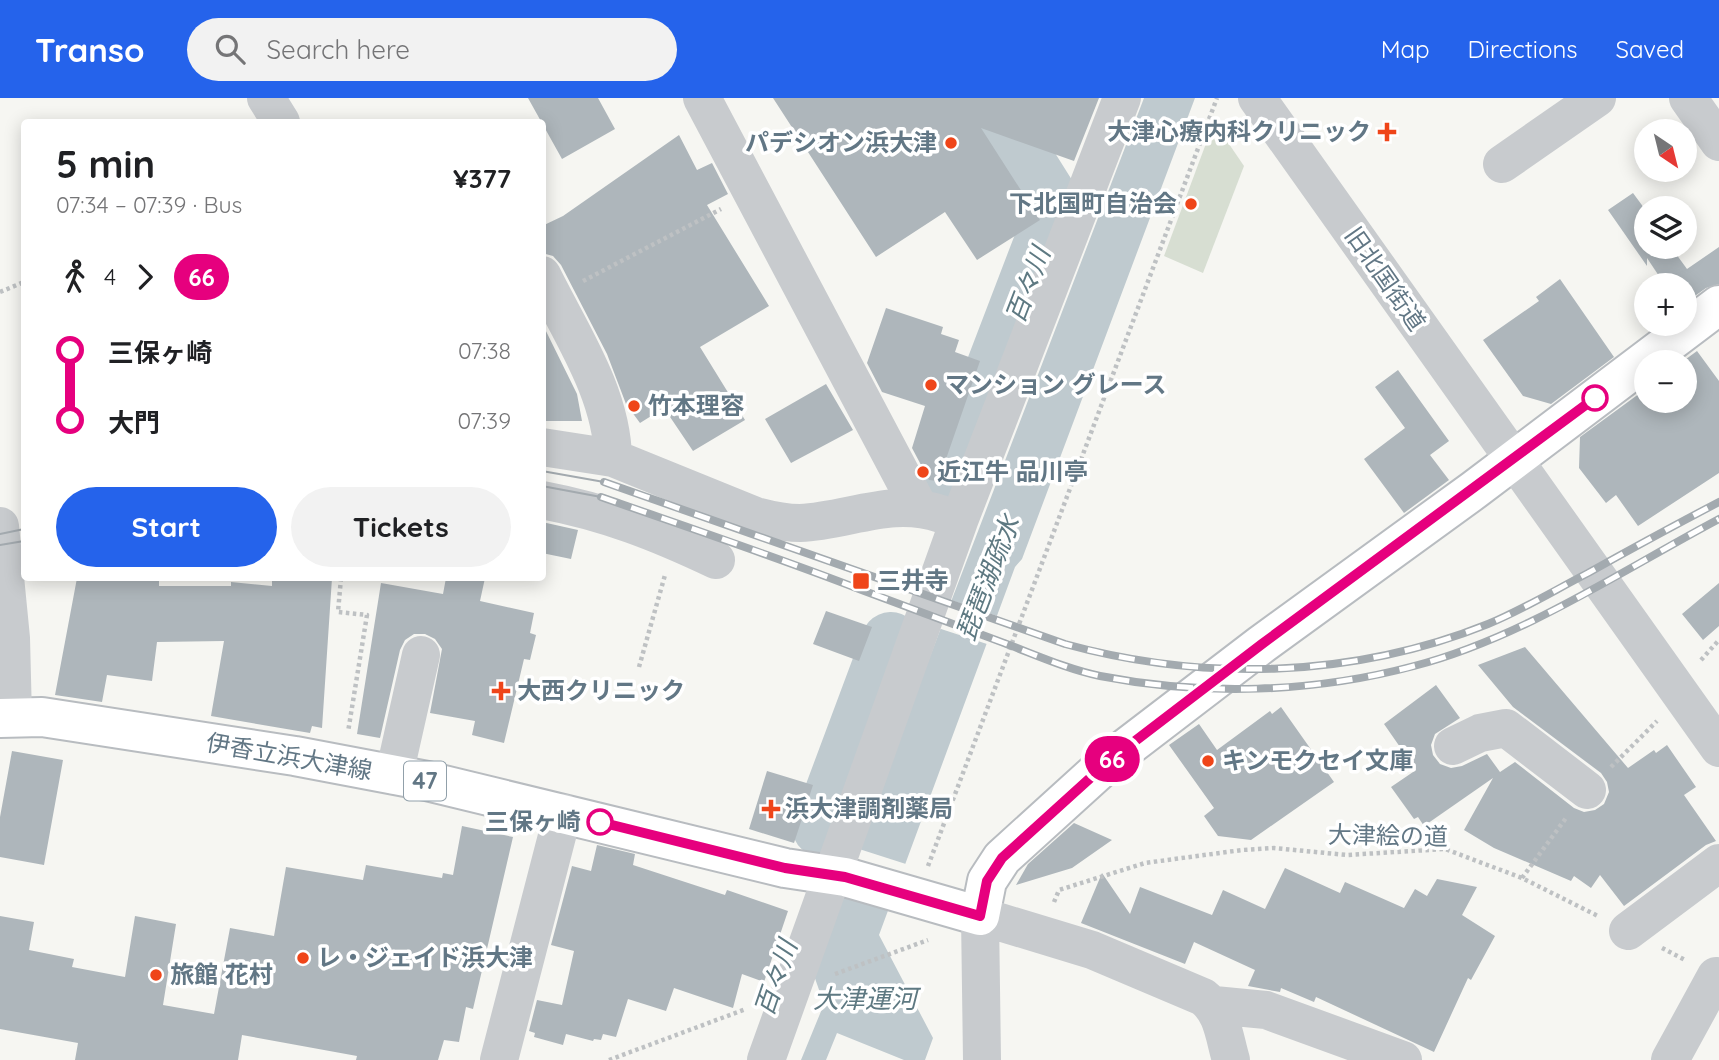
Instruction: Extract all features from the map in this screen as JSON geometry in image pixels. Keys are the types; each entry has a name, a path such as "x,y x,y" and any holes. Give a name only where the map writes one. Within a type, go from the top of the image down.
{"main road":[{"path":"980,916 987,881 1002,858 1109,761 1262,644 1719,305"},
{"name":"伊香立浜大津線","path":"7,718 42,717 394,775 563,813 785,868 915,883 980,916"}],"street":[{"path":"267,98 279,119"},
{"path":"702,98 918,506"},
{"path":"766,1060 838,876 959,521 1122,98"},
{"name":"旧北国街道","path":"1257,98 1719,748"},
{"path":"1502,164 1597,98"},
{"path":"1688,98 1719,142"},
{"path":"547,285 606,407 613,435 613,458"},
{"path":"546,448 613,458 756,516 778,521 801,523 918,506 959,521"},
{"path":"546,501 596,510 716,560"},
{"path":"0,515 21,512"},
{"path":"0,526 10,638 7,718"},
{"path":"394,775 421,655"},
{"path":"1453,746 1480,733 1506,728 1587,790"},
{"path":"499,1060 563,813"},
{"path":"1628,931 1719,863"},
{"path":"982,1060 980,916 1092,950 1192,990 1214,1005 1266,1010 1398,1059"},
{"path":"1670,1060 1716,976"},
{"path":"1214,1005 1231,1060"}],"path":[{"path":"915,883 1217,98"},
{"path":"547,285 671,236 752,191"},
{"path":"0,292 21,283"},
{"path":"639,667 675,541"},
{"path":"341,581 338,612 367,615 343,765"},
{"path":"1522,878 1587,790 1659,719 1685,701 1702,659 1719,640"},
{"name":"大津絵の道","path":"1050,913 1059,890 1145,863 1274,848 1347,855 1445,849 1522,878 1716,976"},
{"path":"822,979 929,940 939,942"},
{"path":"609,1060 754,1006"}],"shaded area":[{"path":"1214,122 1244,166 1203,273 1164,256"}],"water":[{"name":"大津運河","path":"1144,98 1195,98 1022,559 1015,567 879,935 933,1038 925,1060 904,1060 837,1033 826,1060 801,1060 824,1004 811,967"}],"pier":[{"path":"948,599 1000,617 990,645 938,628"},
{"path":"856,848 909,865 892,910 839,893"}],"building":[{"path":"528,98 598,98 615,129 562,159 546,130 546,119 540,119"},
{"path":"773,98 1099,98 1074,161 981,128 1040,220 977,260 945,212 876,257"},
{"path":"679,135 697,170 712,163 728,194 707,205 769,306 700,347 745,420 693,451 664,408 640,423 626,404 607,354 561,265 553,256 546,254 546,224 563,216"},
{"path":"1633,193 1635,196 1634,247 1608,210"},
{"path":"1719,247 1719,284 1697,294 1697,273 1657,273 1648,259 1680,259 1687,269"},
{"path":"1560,279 1614,357 1551,404 1523,396 1483,340 1539,301 1536,297"},
{"name":"マンション グレース","path":"886,308 943,327 941,334 959,340 955,352 980,361 946,459 941,457 936,481 929,480 912,448 925,406 882,392 867,363"},
{"path":"546,331 577,394 582,421 546,421"},
{"path":"1697,351 1719,381 1719,473 1638,526 1616,495 1606,503 1579,468 1580,437 1634,398 1634,413 1697,413"},
{"path":"1398,370 1449,441 1430,455 1449,480 1404,513 1364,459 1405,428 1375,387"},
{"path":"826,384 853,430 791,463 765,419"},
{"path":"546,523 578,530 571,559 546,554"},
{"path":"76,581 159,581 159,586 231,586 231,582 272,586 272,581 332,581 322,728 312,726 310,733 211,716 224,641 157,642 152,681 107,675 102,702 55,695"},
{"path":"445,581 484,581 480,601 534,613 530,633 536,635 530,660 524,659 504,743 472,735 475,721 430,713 442,649 435,639 425,634 414,634 405,640 400,650 380,738 357,734 381,583 443,594"},
{"path":"1719,583 1719,626 1703,640 1682,614"},
{"path":"826,611 872,627 859,661 813,644"},
{"path":"1525,647 1628,768 1654,750 1656,753 1667,745 1696,787 1684,795 1716,841 1706,845 1624,906 1600,875 1591,888 1574,876 1571,881 1494,848 1464,830 1493,778 1424,826 1418,817 1414,819 1391,787 1416,770 1384,724 1436,685 1460,718 1435,734 1431,745 1433,755 1440,764 1451,768 1462,766 1487,754 1500,772 1515,762 1574,808 1584,812 1595,810 1604,804 1609,792 1601,773 1513,707 1478,665"},
{"path":"1281,707 1334,782 1251,840 1218,836 1204,816 1214,808 1169,745 1199,724 1217,750 1270,711 1272,714"},
{"path":"12,751 63,760 44,865 0,857 0,817"},
{"path":"767,771 813,785 794,843 749,829"},
{"path":"1074,823 1112,840 1072,868 1016,885 1028,864"},
{"path":"462,826 513,837 473,1009 466,1007 459,1042 444,1040 438,1060 356,1060 357,1056 242,1035 238,1060 75,1060 78,1043 0,1029 0,916 34,922 29,950 74,959 72,967 125,977 135,916 176,924 163,1005 214,1014 230,928 274,936 286,867 363,880 366,865 442,878 443,873 453,875"},
{"path":"597,845 635,854 633,865 725,895 727,890 788,911 764,982 742,974 733,1008 674,988 666,1011 628,999 616,1037 603,1034 601,1040 593,1041 566,1034 563,1045 534,1037 535,1033 529,1031 537,1000 562,1005 574,951 551,945 572,866 591,871"},
{"path":"1285,868 1340,893 1345,882 1404,908 1415,889 1427,896 1437,879 1477,887 1462,915 1495,936 1471,980 1468,978 1434,1052 1316,997 1314,1002 1281,988 1280,992 1248,986 1255,970 1194,942 1185,964 1081,923 1102,873 1130,914 1140,887 1212,915 1223,890 1265,909"}],"waterway":[{"name":"百々川","path":"952,483 1056,211 985,98"},
{"name":"百々川","path":"822,827 891,642"}],"tram line":[{"path":"546,472 604,482"},
{"path":"546,487 601,497"},
{"path":"0,534 21,530"},
{"path":"0,545 21,542"}],"railway":[{"path":"604,482 1065,644 1118,656 1225,669 1332,664 1437,642 1513,613 1719,502"},
{"path":"601,497 795,565 1076,670 1139,682 1218,689 1258,689 1337,682 1414,666 1454,654 1532,621 1719,519"}],"bus line":[{"name":"66","path":"600,822 785,868 845,877 980,916 987,881 1002,858 1023,835 1109,761 1262,644 1474,490 1595,398"}],"place":[{"name":"大津心療内科クリニック","path":"1387,132"},
{"name":"パデシオン浜大津","path":"951,143"},
{"name":"下北国町自治会","path":"1191,204"},
{"name":"マンション グレース","path":"931,385"},
{"name":"竹本理容","path":"634,406"},
{"name":"近江牛 品川亭","path":"923,472"},
{"name":"三井寺","path":"861,581"},
{"name":"大西クリニック","path":"501,691"},
{"name":"キンモクセイ文庫","path":"1208,761"},
{"name":"浜大津調剤薬局","path":"771,809"},
{"name":"三保ヶ崎","path":"600,822"},
{"name":"レ・ジェイド浜大津","path":"303,958"},
{"name":"旅館 花村","path":"156,975"}],"water label":[{"name":"琵琶湖疏水","path":"988,578"}]}
